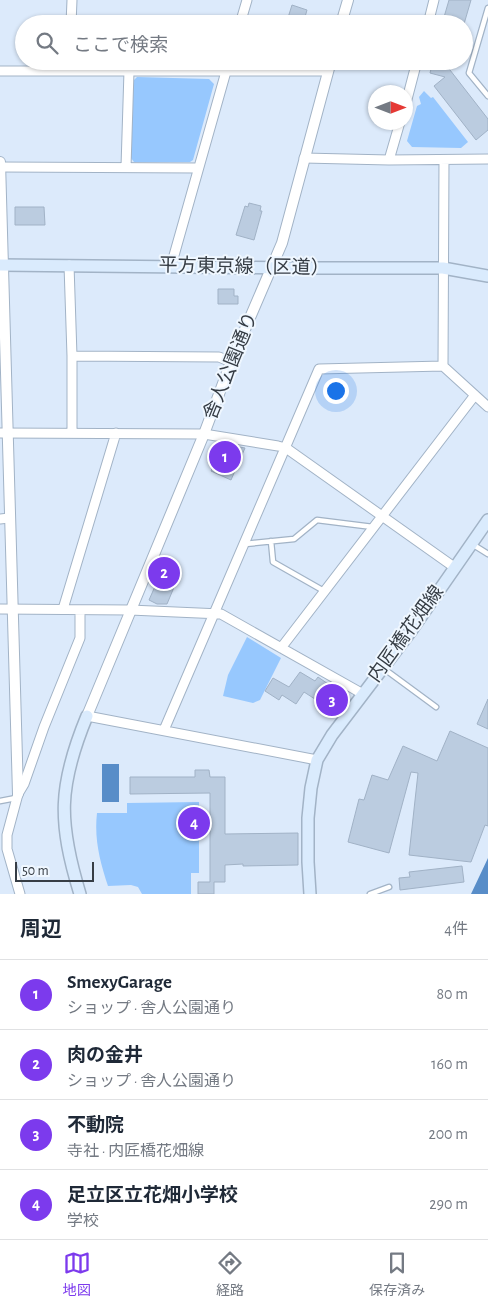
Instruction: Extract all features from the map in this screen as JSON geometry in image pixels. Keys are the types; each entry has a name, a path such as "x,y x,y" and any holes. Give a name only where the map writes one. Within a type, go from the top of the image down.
{"main road":[{"name":"平方東京線（区道）","path":"1,265 443,268 488,276"},
{"name":"内匠橋花畑線","path":"310,894 308,818 311,788 317,760 332,735 411,631 488,520"},
{"name":"舎人公園通り","path":"80,894 68,851 64,795 75,744 87,716"}],"street":[{"path":"71,15 72,0"},
{"path":"243,15 247,0"},
{"path":"344,15 348,0"},
{"path":"430,15 434,0"},
{"path":"0,71 15,70"},
{"path":"117,70 247,70"},
{"name":"舎人公園通り","path":"87,716 204,434 231,362 282,243 328,70"},
{"path":"411,85 415,70"},
{"path":"126,167 129,71"},
{"path":"171,266 226,71"},
{"path":"389,160 398,130"},
{"path":"304,158 389,160 488,159"},
{"path":"443,366 444,160"},
{"path":"0,162 4,518 12,609 17,796"},
{"path":"0,167 198,168"},
{"path":"69,265 72,433"},
{"path":"72,356 218,357 231,362"},
{"path":"164,730 319,369 443,366 488,407"},
{"path":"281,648 475,395"},
{"path":"3,433 204,434 286,448 454,567"},
{"path":"63,609 116,433"},
{"path":"0,609 130,610 221,614 363,694"},
{"path":"20,894 7,848 7,835 17,796 24,784 44,727 80,638 80,610"},
{"path":"87,716 317,760"}],"lane":[{"path":"473,58 488,7"},
{"path":"470,70 469,72 488,96"},
{"path":"245,544 294,539 317,520 373,527"},
{"path":"271,541 273,562 324,591"},
{"path":"471,543 488,554"},
{"path":"382,668 436,708"},
{"path":"0,801 17,796"},
{"path":"370,894 389,886"}],"shaded area":[{"path":"137,77 209,79 214,84 193,160 190,162 134,162 131,158 133,81"},
{"path":"424,91 431,98 433,97 468,142 461,148 412,147 407,141 410,130 413,130 413,120 417,106 421,104 419,97"},
{"path":"247,637 281,658 260,700 253,703 223,696 228,675"},
{"path":"102,764 119,764 119,802 102,802"},
{"path":"199,802 199,873 191,873 191,894 142,894 138,887 131,885 108,886 98,850 96,832 97,813 127,813 127,803"},
{"path":"488,858 488,894 471,894"}],"building":[{"path":"449,0 471,0 467,15 445,15"},
{"path":"292,5 307,10 306,15 289,15"},
{"path":"431,70 450,70 488,119 488,130 476,140 434,86 445,77 430,73"},
{"path":"249,203 261,206 260,211 262,211 254,240 236,235 245,206 248,207"},
{"path":"15,207 44,207 45,225 15,225"},
{"path":"218,289 234,289 234,296 238,296 238,304 218,304"},
{"path":"223,444 245,448 231,480 211,471"},
{"path":"164,566 180,573 167,604 157,604 149,600"},
{"path":"300,672 315,681 318,677 347,697 334,715 329,712 327,715 319,708 321,705 318,701 304,692 296,704 282,695 279,700 265,691 273,678 289,687"},
{"path":"488,699 488,729 477,724"},
{"path":"450,731 488,748 488,826 485,825 471,862 409,855 418,773 411,772 389,853 348,842 359,799 364,800 372,775 388,780 403,746 437,761"},
{"path":"195,770 209,770 210,777 225,777 225,834 298,833 298,865 225,865 225,882 214,882 214,894 198,894 198,882 210,882 210,793 130,794 130,777 195,777"},
{"path":"462,866 464,882 400,890 399,878 410,877 409,872"}],"place":[{"name":"SmexyGarage","path":"225,457"},
{"name":"肉の金井","path":"164,573"},
{"name":"不動院","path":"332,700"},
{"name":"足立区立花畑小学校","path":"194,823"}]}
